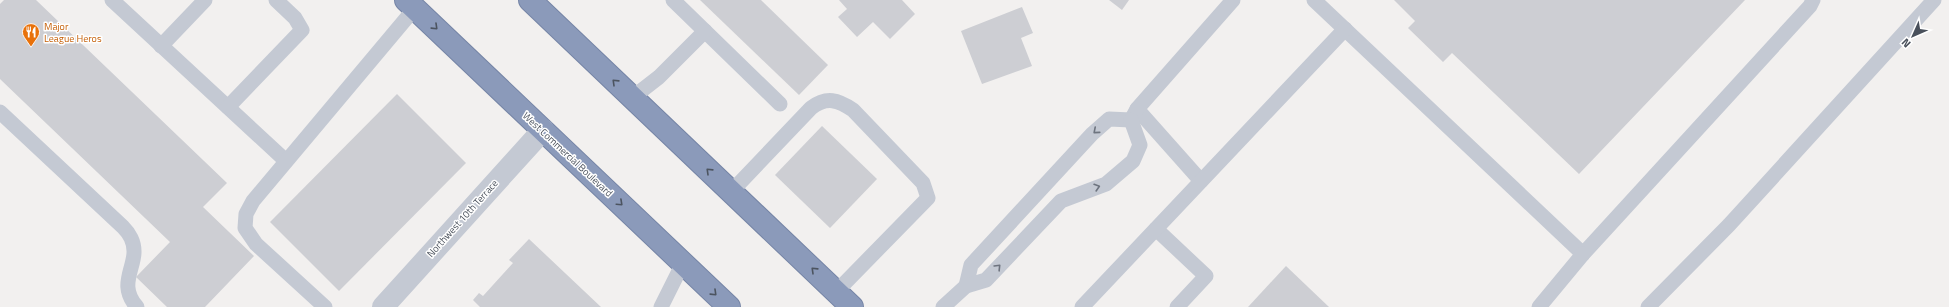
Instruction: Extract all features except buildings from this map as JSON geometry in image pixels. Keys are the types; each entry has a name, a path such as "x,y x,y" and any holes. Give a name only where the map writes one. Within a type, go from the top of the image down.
{"highway":[{"path":"530,0 852,307"},
{"name":"West Commercial Boulevard","path":"410,4 729,307"}],"street":[{"name":"Northwest 10th Terrace","path":"383,307 543,130"}],"lane":[{"path":"112,0 286,161"},
{"path":"161,46 205,0"},
{"path":"228,107 302,30 295,18 276,0"},
{"path":"673,0 780,104"},
{"path":"966,286 971,265 1092,134 1109,119 1134,114 1233,0"},
{"path":"1314,0 1583,254"},
{"path":"1539,307 1583,254 1757,65 1810,6 1813,0"},
{"path":"1653,305 1729,225 1934,0"},
{"path":"325,307 256,244 245,228 246,214 253,201 410,4"},
{"path":"1082,307 1345,29"},
{"path":"632,98 659,77 705,31"},
{"path":"731,192 811,108 820,102 831,101 841,102 853,110 923,183 928,198 836,292"},
{"path":"0,112 123,227 132,238 134,258 126,281 127,290 137,307"},
{"path":"1134,114 1201,181"},
{"path":"942,307 966,286 986,280 1061,201 1106,184 1133,161 1140,145 1134,114"},
{"path":"1156,229 1206,276 1176,307"},
{"path":"661,307 683,263"}],"place":[{"name":"Major League Heros","path":"31,47"}]}
